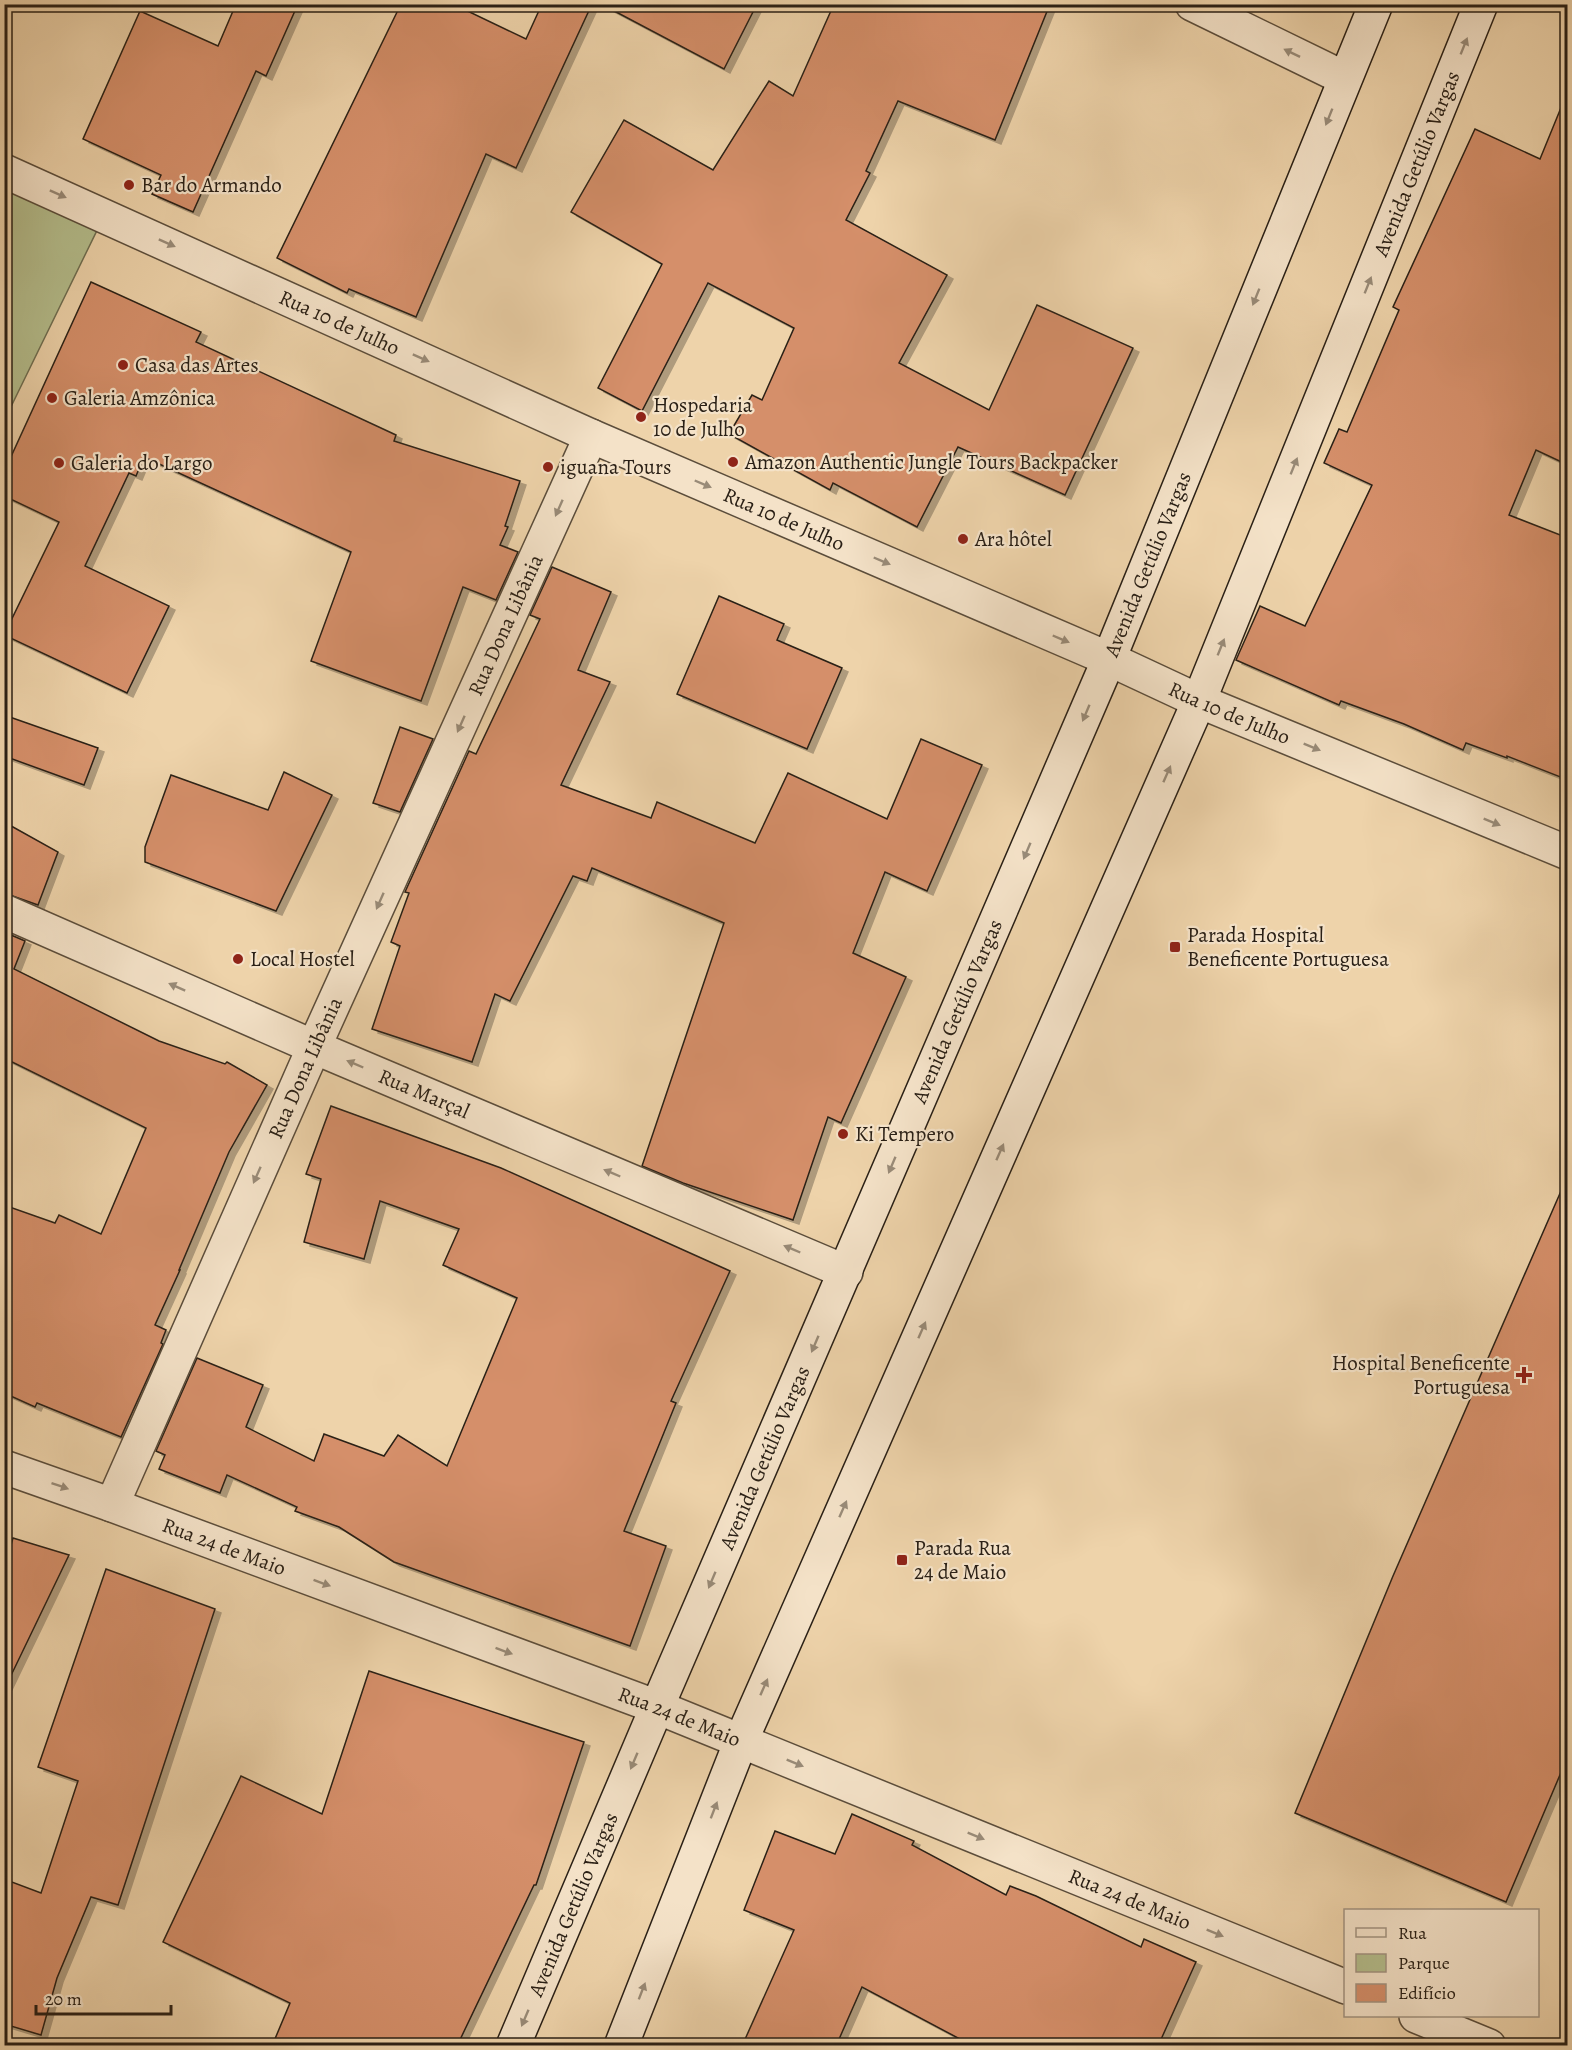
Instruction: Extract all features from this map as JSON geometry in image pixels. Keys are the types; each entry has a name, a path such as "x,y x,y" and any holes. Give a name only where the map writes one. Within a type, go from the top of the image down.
{"street":[{"path":"1192,4 1344,78"},
{"name":"Avenida Getúlio Vargas","path":"513,2046 1109,659 1376,4"},
{"name":"Avenida Getúlio Vargas","path":"621,2046 741,1741 1199,701 1481,4"},
{"name":"Rua 10 de Julho","path":"4,171 591,436 1109,659 1199,701 1568,853"},
{"name":"Rua Dona Libânia","path":"112,1505 314,1047 591,436"},
{"name":"Rua Marçal","path":"4,911 314,1047 846,1272"},
{"name":"Rua 24 de Maio","path":"4,1467 657,1707 1344,1986"},
{"path":"1418,2017 1490,2046"}],"green space":[{"path":"5,169 105,214 5,419"}],"building":[{"path":"236,4 298,4 266,76 256,71 193,212 152,194 161,175 83,139 140,11 218,46"},
{"path":"401,4 453,4 526,39 542,4 592,4 516,168 486,154 416,317 349,289 347,293 277,258"},
{"path":"601,4 757,4 724,69"},
{"path":"834,4 1050,4 995,140 898,101 866,171 870,173 846,220 947,275 899,363 989,410 1037,305 1133,348 1065,495 958,447 917,527 833,483 830,490 729,434 752,395 762,400 794,328 708,283 642,411 598,388 662,264 571,212 624,120 713,170 769,81 793,96"},
{"path":"1567,93 1568,465 1536,450 1509,515 1568,538 1568,780 1466,743 1463,750 1404,724 1341,701 1339,705 1236,660 1260,606 1305,626 1372,485 1324,463 1339,429 1347,432 1399,310 1393,307 1475,129 1540,159"},
{"path":"91,282 201,332 196,342 396,435 394,441 520,481 505,526 508,527 500,545 518,552 496,600 463,587 421,701 311,661 351,552 144,457 136,476 129,473 85,566 169,606 127,693 4,635 59,522 4,496 4,472"},
{"path":"552,567 611,592 578,670 610,682 561,785 651,818 657,802 755,843 788,773 887,819 921,739 982,765 927,891 885,872 853,953 906,977 841,1123 828,1117 793,1220 683,1183 642,1166 724,923 592,868 587,881 573,876 510,1001 495,994 472,1062 372,1029 400,946 391,942 409,893 405,892 469,751 476,754 540,619 530,615"},
{"path":"719,596 784,624 777,640 842,668 807,749 677,694"},
{"path":"4,715 98,748 84,785 4,756"},
{"path":"400,727 433,739 400,812 373,803"},
{"path":"284,772 332,795 276,911 145,862 145,847 171,775 268,810"},
{"path":"4,822 58,852 38,905 4,893"},
{"path":"4,932 25,941 14,969 159,1041 225,1064 227,1062 267,1085 229,1152 155,1325 166,1330 161,1343 163,1344 121,1437 37,1403 35,1407 4,1393 4,1205 55,1223 59,1215 101,1234 146,1128 4,1058"},
{"path":"331,1106 501,1168 730,1271 671,1401 676,1403 624,1531 666,1546 630,1646 394,1562 339,1527 295,1511 297,1507 227,1475 220,1493 159,1469 165,1455 156,1451 197,1358 263,1385 246,1427 314,1461 324,1434 384,1456 398,1435 447,1466 517,1298 443,1265 459,1229 380,1201 364,1259 304,1242 321,1179 306,1174"},
{"name":"Hospital Beneficente Portuguesa","path":"1568,1175 1568,1756 1506,1902 1295,1813 1393,1576"},
{"path":"13,1538 69,1555 4,1690 4,1542 11,1545"},
{"path":"106,1569 215,1609 118,1905 91,1897 57,1978 41,2035 4,2024 4,1879 41,1893 78,1781 38,1767"},
{"path":"369,1671 584,1742 536,1885 457,2046 272,2046 290,2003 163,1942 241,1776 322,1814"},
{"path":"852,1814 914,1841 912,1845 1006,1895 1010,1886 1036,1896 1141,1947 1144,1939 1196,1962 1158,2046 973,2046 862,1987 836,2046 742,2046 794,1930 744,1910 775,1831 835,1854"}],"place":[{"name":"Bar do Armando","path":"129,185"},
{"name":"Casa das Artes","path":"123,365"},
{"name":"Galeria Amzônica","path":"52,398"},
{"name":"Hospedaria 10 de Julho","path":"641,417"},
{"name":"Amazon Authentic Jungle Tours Backpacker","path":"733,462"},
{"name":"Galeria do Largo","path":"59,463"},
{"name":"iguana Tours","path":"548,467"},
{"name":"Ara hôtel","path":"963,539"},
{"name":"Parada Hospital Beneficente Portuguesa","path":"1175,947"},
{"name":"Local Hostel","path":"238,959"},
{"name":"Ki Tempero","path":"843,1134"},
{"name":"Hospital Beneficente Portuguesa","path":"1524,1375"},
{"name":"Parada Rua 24 de Maio","path":"902,1560"}]}
